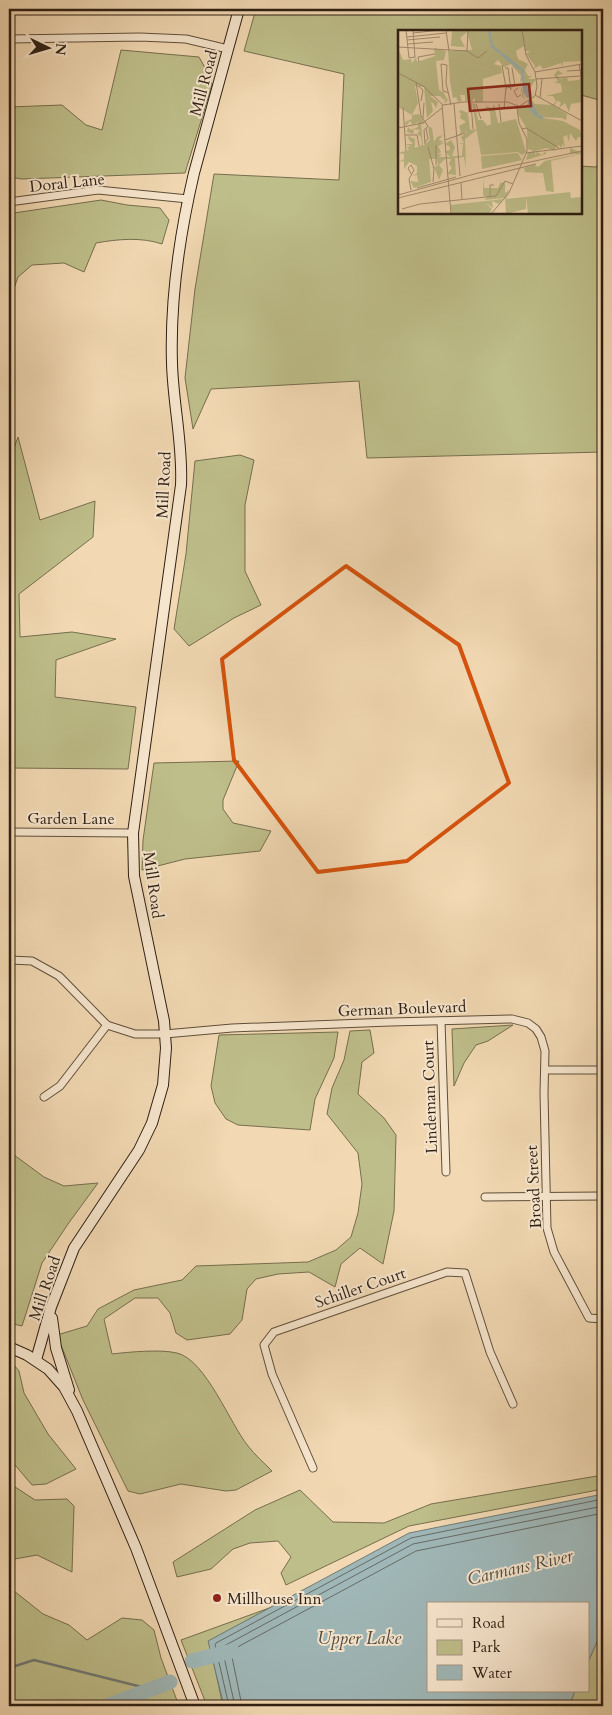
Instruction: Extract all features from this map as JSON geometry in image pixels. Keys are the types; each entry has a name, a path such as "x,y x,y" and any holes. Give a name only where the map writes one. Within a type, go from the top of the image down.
{"main road":[{"name":"Mill Road","path":"36,1360 52,1306 74,1248 131,1164 152,1123 161,1096 164,1079 165,1034 134,876 133,833 181,485 181,450 173,381 172,345 176,284 188,199 239,9"},
{"path":"52,1306 53,1336 58,1358 66,1376 71,1399"},
{"path":"9,1347 36,1360 57,1378 71,1399 136,1548 195,1706"}],"street":[{"path":"9,39 176,38 228,49"},
{"name":"Doral Lane","path":"9,202 98,190 188,199"},
{"name":"Garden Lane","path":"9,832 133,833"},
{"path":"9,960 32,961 59,976 107,1025 60,1086 44,1097"},
{"name":"German Boulevard","path":"107,1025 135,1034 165,1034 232,1028 512,1019 528,1023 536,1029 541,1037 545,1051 545,1070"},
{"name":"Lindeman Court","path":"441,1021 446,1172"},
{"path":"545,1070 603,1070"},
{"name":"Broad Street","path":"545,1070 547,1228 554,1252 576,1297 589,1318 603,1319"},
{"path":"485,1198 603,1196"},
{"name":"Schiller Court","path":"313,1468 272,1374 264,1345 274,1332 447,1272 465,1273 490,1352 512,1404"}],"highlighted area":[{"path":"346,566 459,645 509,783 407,861 318,872 234,760 222,659"}],"green space":[{"path":"256,9 603,9 603,101 582,95 582,30 398,30 398,214 582,214 582,166 595,167 603,164 603,452 367,458 359,381 211,389 193,429 185,378 195,289 214,174 339,180 344,74 244,51"},
{"path":"121,50 199,57 209,75 212,85 185,173 22,179 9,177 9,107 62,105 86,125 102,130"},
{"path":"101,200 160,208 169,220 162,244 130,239 96,243 84,272 64,263 32,265 18,277 11,297 9,296 9,215"},
{"path":"18,437 40,520 95,501 93,537 19,594 20,637 72,632 116,639 56,660 55,697 136,707 128,769 9,768 9,462"},
{"path":"240,455 254,460 245,505 245,571 261,605 234,618 189,646 174,629 186,554 195,461"},
{"path":"239,761 223,800 223,809 233,823 271,831 260,851 185,859 142,870 143,840 154,763"},
{"path":"513,1025 488,1041 476,1045 464,1063 454,1086 452,1029"},
{"path":"370,1030 374,1053 362,1062 358,1094 384,1118 396,1135 394,1211 383,1264 360,1248 341,1264 335,1287 309,1272 278,1274 256,1279 247,1289 242,1320 230,1334 187,1340 176,1333 170,1313 158,1298 135,1298 104,1319 112,1354 162,1351 177,1353 188,1358 198,1367 217,1394 248,1446 272,1471 236,1490 226,1491 181,1484 140,1494 128,1491 83,1400 57,1335 87,1326 98,1309 134,1290 182,1280 196,1266 308,1262 336,1250 351,1237 358,1213 362,1184 358,1153 327,1114 332,1088 344,1060 350,1031"},
{"path":"338,1032 334,1058 315,1099 310,1130 238,1125 226,1119 215,1103 211,1086 219,1035"},
{"path":"10,1152 44,1177 64,1186 98,1183 42,1263 22,1326 9,1323"},
{"path":"9,1359 19,1371 24,1393 48,1434 76,1469 46,1484 32,1485 9,1458"},
{"path":"603,1475 603,1489 409,1526 286,1585 281,1573 291,1557 278,1541 250,1543 233,1549 211,1569 177,1577 173,1562 255,1510 300,1490 333,1522 384,1523 431,1504"},
{"path":"9,1483 35,1500 67,1499 74,1506 72,1572 37,1555 9,1560"},
{"path":"9,1587 43,1614 69,1625 87,1640 122,1618 142,1620 154,1630 161,1658 179,1706 9,1706"},
{"path":"272,1607 209,1641 223,1706 207,1706 181,1640"},
{"path":"603,1628 603,1706 563,1706 571,1701 575,1692 590,1692 590,1657"}],"water":[{"name":"Upper Lake","path":"603,1494 603,1628 590,1657 590,1602 427,1602 427,1692 575,1692 571,1701 561,1706 224,1706 208,1641 409,1533"}],"waterway":[{"name":"Carmans River","path":"192,1661 232,1651"},
{"path":"9,1668 34,1660 150,1689"},
{"name":"Carmans River","path":"107,1706 170,1682"}],"place":[{"name":"Millhouse Inn","path":"217,1598"}]}
